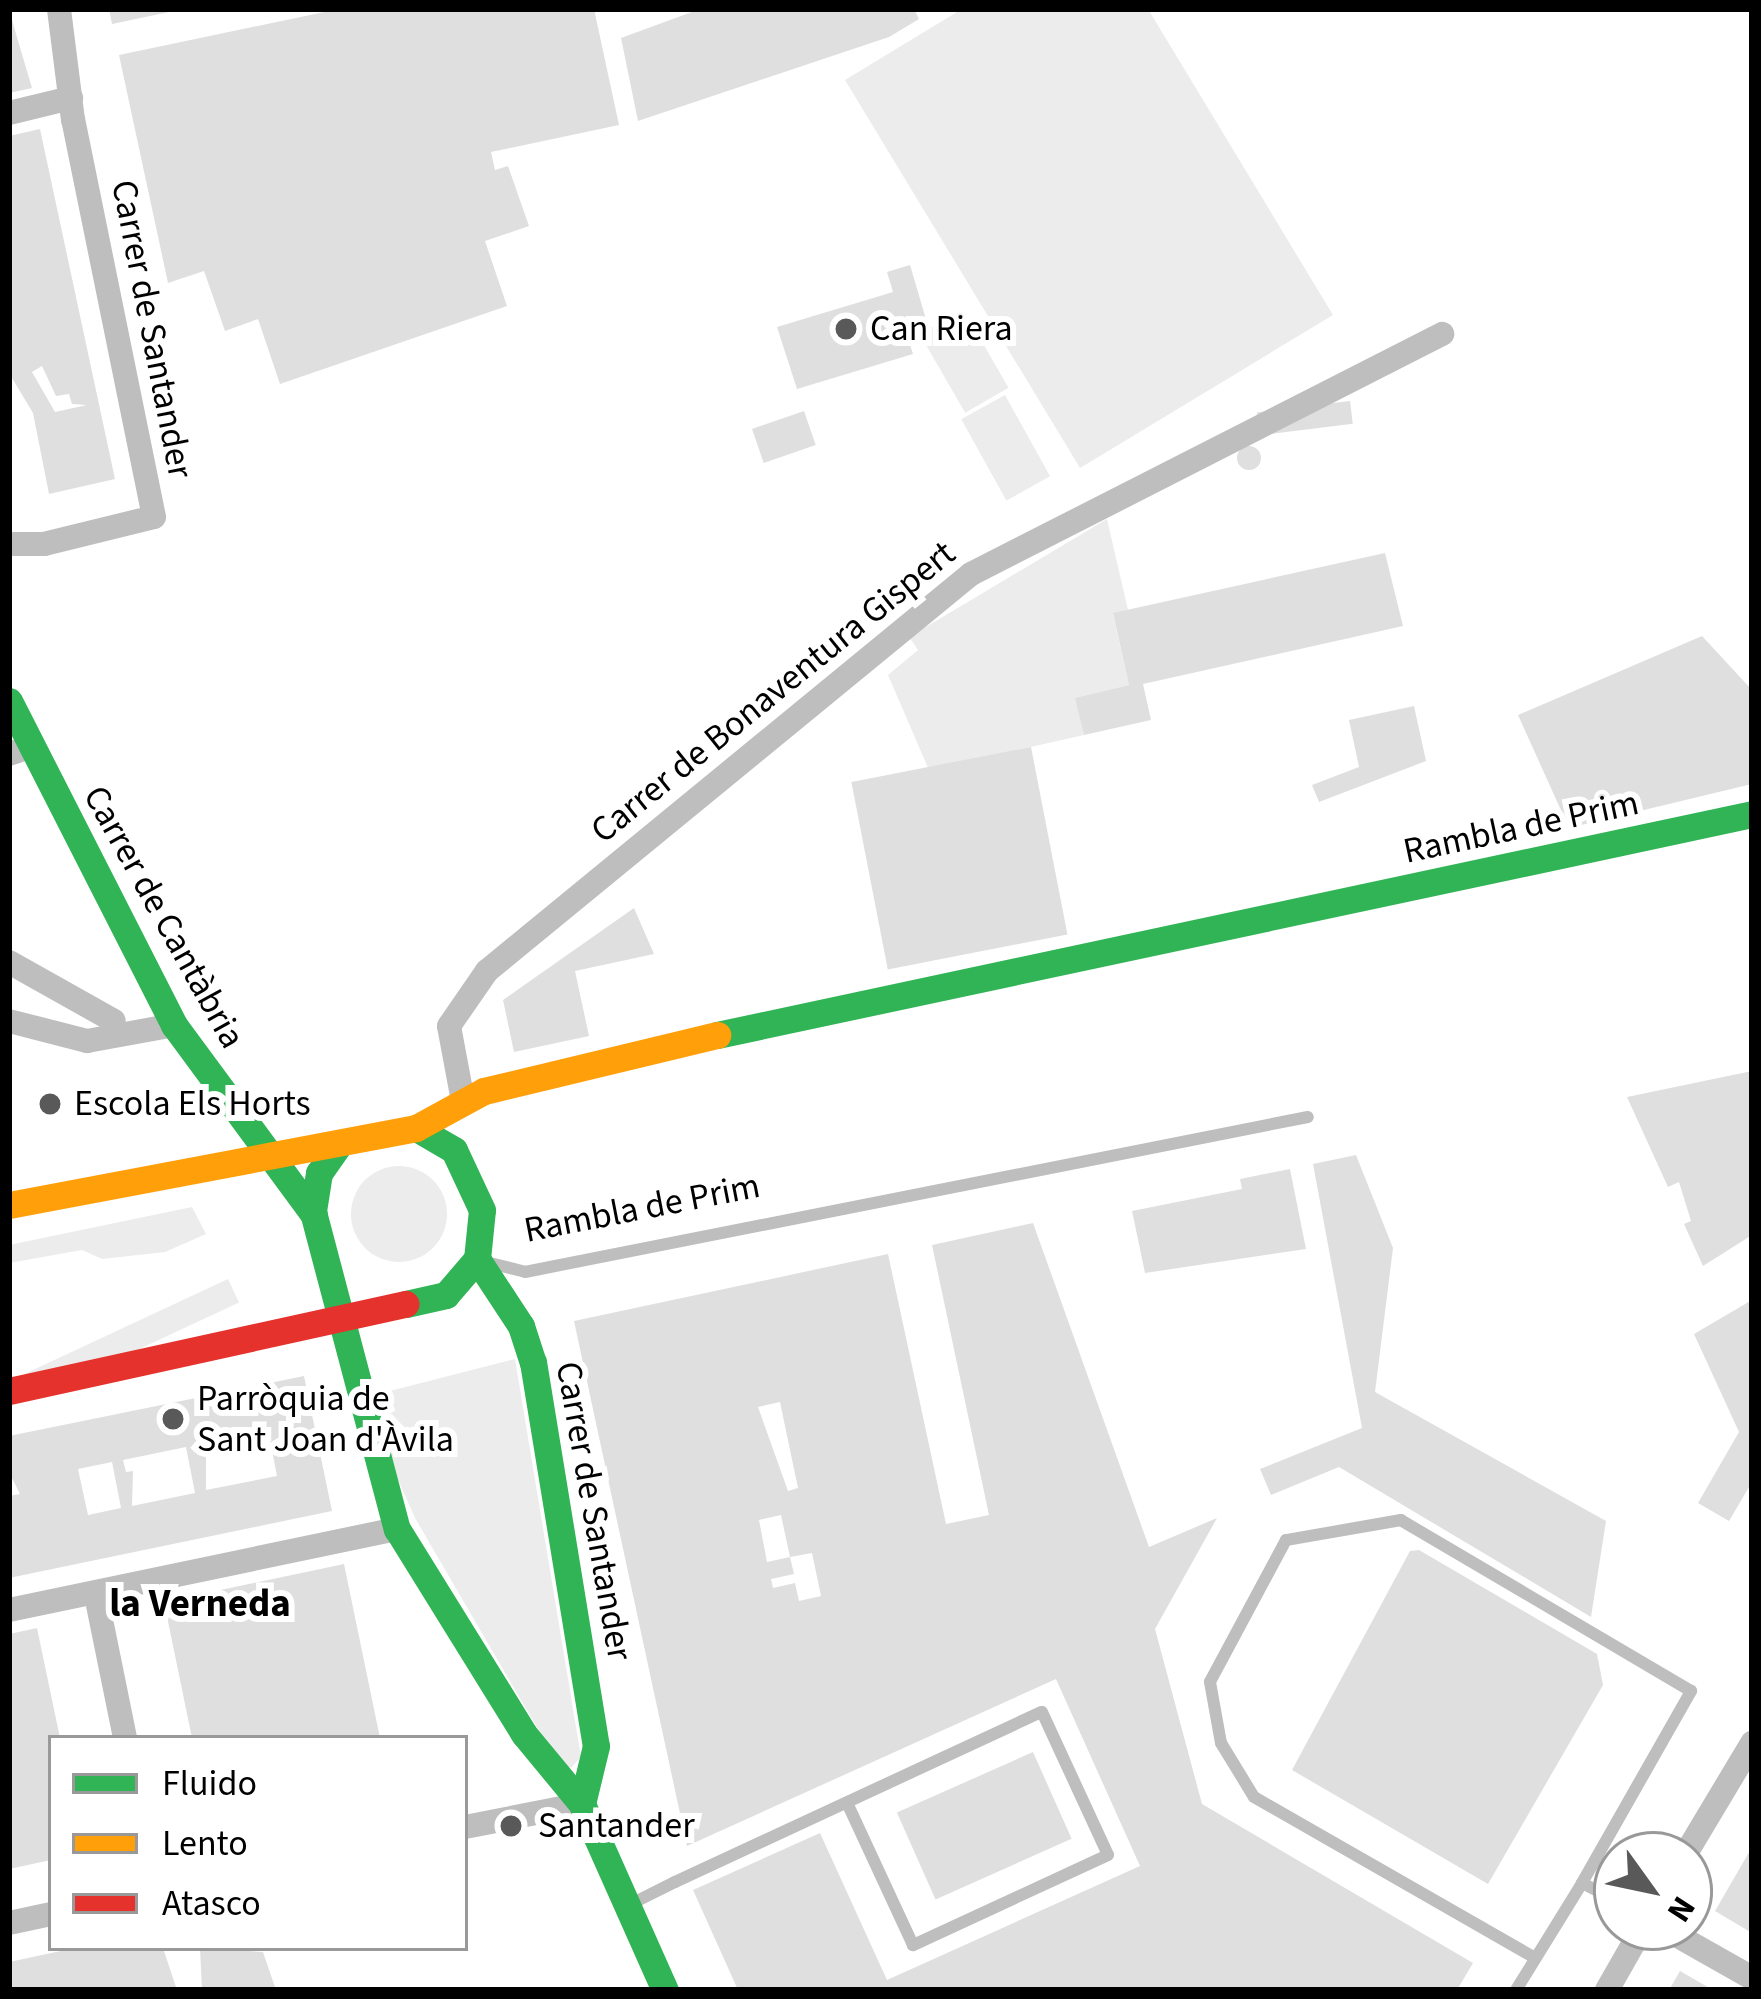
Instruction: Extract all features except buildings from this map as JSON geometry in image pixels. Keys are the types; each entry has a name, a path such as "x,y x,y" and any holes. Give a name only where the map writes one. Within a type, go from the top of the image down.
{"main road":[{"name":"Carrer de Cantàbria","path":"9,701 20,750 174,1024 314,1215"},
{"name":"Rambla de Prim","path":"416,1128 463,1101 549,1070 1752,814"},
{"path":"463,1101 466,1165 482,1210 477,1259"},
{"path":"9,1205 416,1128 466,1165"},
{"path":"338,1146 319,1173 314,1215 331,1264 397,1528 524,1734 582,1804 665,1990"},
{"name":"Rambla de Prim","path":"9,1391 446,1295 477,1259"},
{"name":"Carrer de Santander","path":"477,1259 521,1326 533,1362 596,1746 582,1804"},
{"path":"331,1264 384,1306"}],"street":[{"name":"Carrer de Santander","path":"9,544 44,544 154,517 71,98 59,9"},
{"path":"9,113 71,98"},
{"name":"Carrer de Bonaventura Gispert","path":"463,1101 449,1025 487,971 970,574 1442,334"},
{"path":"9,962 114,1021"},
{"path":"9,1021 87,1041 174,1024"},
{"path":"9,1610 397,1528"},
{"path":"98,1605 124,1735"},
{"path":"1699,1831 1752,1743"},
{"path":"468,1826 582,1804"},
{"path":"9,1923 48,1915"},
{"path":"1607,1990 1629,1951"},
{"path":"1704,1951 1752,1978"}],"lane":[{"name":"Rambla de Prim","path":"477,1259 525,1272 1307,1117"},
{"path":"1516,1990 1582,1883 1691,1691 1401,1520 1286,1540 1210,1682 1221,1743 1255,1797 1535,1958"},
{"path":"627,1905 847,1802 1042,1712 1108,1855 913,1945 847,1802"},
{"path":"1582,1883 1593,1889"}],"shaded area":[{"path":"962,9 1148,9 1333,315 1080,468 845,80"},
{"path":"963,309 1008,388 965,413 920,334"},
{"path":"1005,395 1050,476 1006,501 961,419"},
{"path":"1107,519 1128,610 1113,614 1129,685 1076,698 1084,735 929,770 888,675 918,650 909,637"},
{"path":"399,1166 433,1180 447,1214 433,1248 399,1262 365,1248 351,1214 365,1180"},
{"path":"192,1207 206,1234 165,1252 102,1259 82,1250 9,1263 9,1245"},
{"path":"228,1279 239,1303 36,1397 25,1374"},
{"path":"515,1359 581,1757 571,1768 557,1762 415,1518 393,1468 378,1394"}],"traffic: fast":[{"path":"9,701 174,1025 314,1215"},
{"path":"717,1035 1752,814"},
{"path":"406,1304 446,1295 477,1259 482,1210 454,1150 416,1128"},
{"path":"338,1146 319,1173 313,1212 397,1529 524,1734 582,1804 665,1990"},
{"path":"477,1259 521,1326 533,1362 596,1746 582,1804"}],"traffic: slow":[{"path":"9,1205 416,1128 484,1091 717,1035"}],"traffic: jam":[{"path":"9,1391 406,1304"}],"place":[{"name":"Can Riera","path":"846,329"},
{"name":"Escola Els Horts","path":"50,1104"},
{"name":"Parròquia de Sant Joan d'Àvila","path":"173,1419"},
{"name":"Santander","path":"511,1826"}],"district":[{"name":"la Verneda","path":"200,1604"}]}
